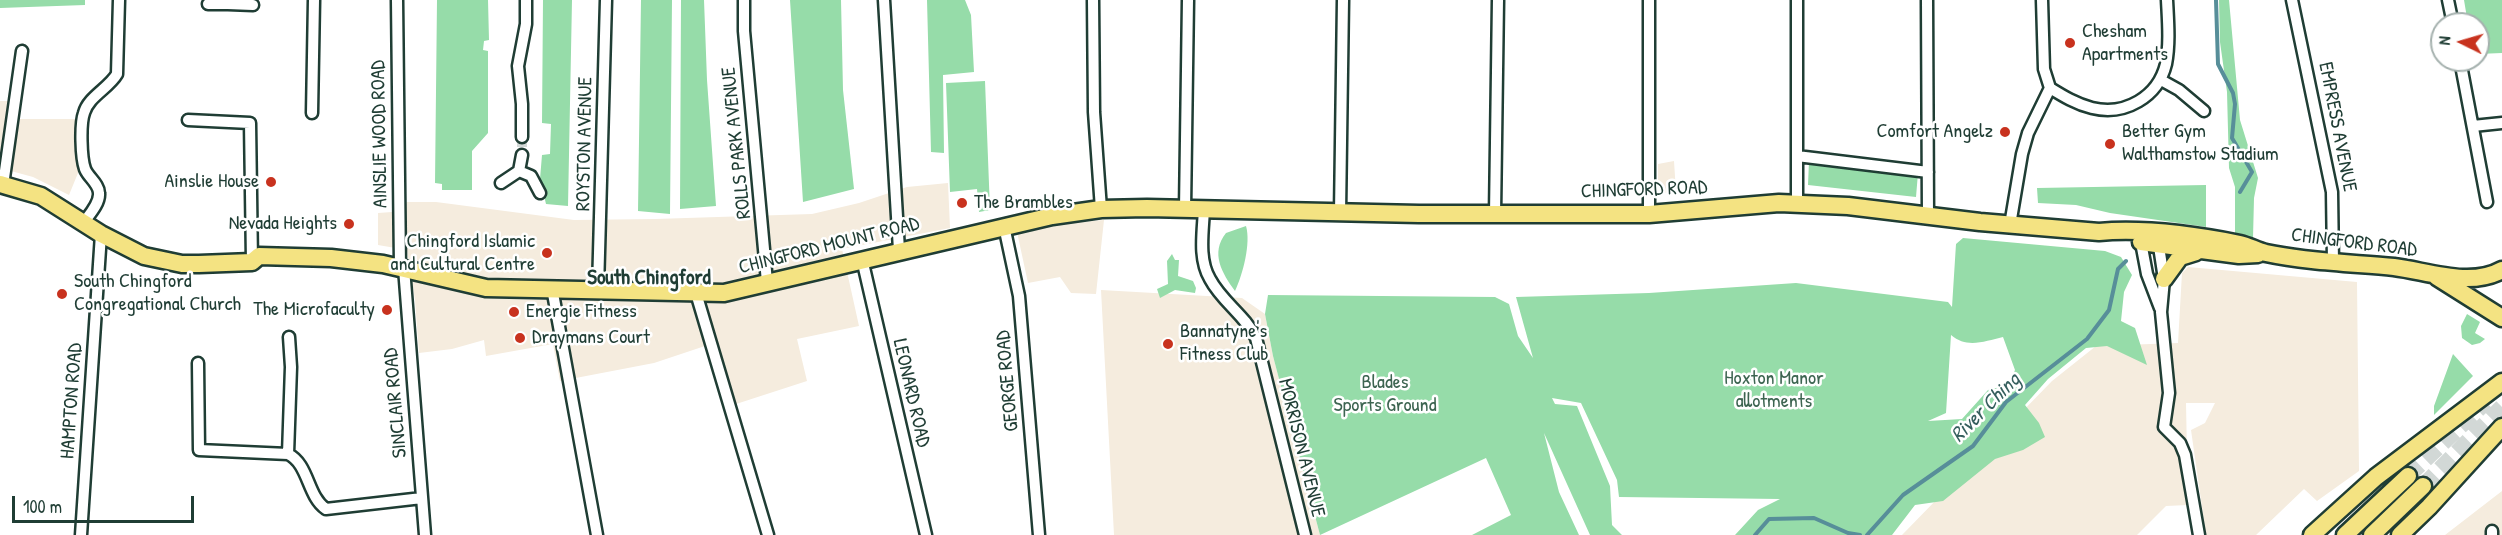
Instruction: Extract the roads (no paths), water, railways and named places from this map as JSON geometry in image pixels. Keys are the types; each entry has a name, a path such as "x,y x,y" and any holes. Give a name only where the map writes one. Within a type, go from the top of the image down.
{"main road":[{"name":"CHINGFORD MOUNT ROAD","path":"1,184 41,196 101,234 144,256 164,261 199,264 252,262 259,256 331,258 402,267 471,286 507,289 552,288 696,293 732,292 899,250 1052,216 1101,208 1185,209"},
{"name":"CHINGFORD ROAD","path":"1185,209 1340,213 1649,213 1797,203 1848,206 2010,225 2102,232 2116,238 2140,237 2241,244 2265,253"},
{"name":"CHINGFORD ROAD","path":"2158,239 2200,251 2239,255 2265,253 2402,268 2436,276 2477,277 2502,270"},
{"path":"2164,279 2180,257 2200,251"},
{"name":"CHINGFORD ROAD","path":"2436,276 2502,318"},
{"path":"2312,535 2376,477 2502,382"},
{"path":"2400,535 2437,499 2502,427"},
{"path":"2345,535 2408,476"},
{"path":"2372,535 2423,486"}],"street":[{"path":"84,222 95,206 99,193 85,169 83,114 89,104 113,82 117,74 119,0"},
{"path":"312,113 314,0"},
{"name":"AINSLIE WOOD ROAD","path":"397,0 402,267"},
{"path":"522,137 522,104 518,66 526,24 526,0"},
{"name":"ROYSTON AVENUE","path":"598,289 606,0"},
{"name":"ROLLS PARK AVENUE","path":"744,0 744,31 767,282"},
{"path":"884,0 899,250"},
{"path":"1093,0 1094,112 1101,208"},
{"path":"1185,209 1188,0"},
{"path":"1340,213 1342,0"},
{"path":"1495,214 1498,0"},
{"path":"1649,0 1649,213"},
{"path":"1797,0 1797,203"},
{"path":"1927,0 1928,216"},
{"path":"2042,0 2044,69 2050,88 2070,100 2093,108 2122,108 2137,103 2151,93 2161,80 2169,47 2167,0"},
{"name":"EMPRESS AVENUE","path":"2292,0 2332,192 2333,262"},
{"path":"208,4 228,2 253,5"},
{"path":"1,184 22,51"},
{"path":"2463,72 2487,202"},
{"path":"2161,80 2179,90 2204,111"},
{"path":"2010,225 2022,154 2028,134 2050,88"},
{"path":"188,120 250,123 252,262"},
{"path":"2474,126 2502,123"},
{"path":"501,183 519,171 522,155"},
{"path":"1797,156 1928,172"},
{"path":"519,171 531,176 540,193"},
{"name":"MORRISON AVENUE","path":"1204,209 1202,246 1207,273 1211,282 1244,318 1256,339 1305,535"},
{"name":"GEORGE ROAD","path":"1004,226 1019,296 1039,535"},
{"name":"HAMPTON ROAD","path":"81,535 101,234"},
{"path":"2140,237 2147,274 2161,312"},
{"path":"2158,239 2164,279 2161,312 2169,393 2164,427 2180,443 2185,456 2199,535"},
{"name":"LEONARD ROAD","path":"862,259 926,535"},
{"name":"SINCLAIR ROAD","path":"402,267 425,535"},
{"path":"552,288 597,535"},
{"path":"696,293 768,535"},
{"path":"288,454 291,366 289,337"},
{"path":"198,363 199,450 288,454 298,461 318,502 326,509 422,498"}],"waterway":[{"name":"River Ching","path":"2216,0 2218,64 2233,93 2235,104 2232,138 2252,172 2240,192"},
{"name":"River Ching","path":"1867,535 1903,495 1973,446 2006,402 2087,339 2109,310 2118,269 2126,261"},
{"name":"River Ching","path":"1755,535 1769,519 1814,518 1848,533 1860,535"}],"tunnel":[{"path":"522,137 522,155"},
{"path":"2408,476 2486,402"},
{"path":"2423,486 2502,407"}],"place":[{"name":"Chesham Apartments","path":"2070,43"},
{"name":"Comfort Angelz","path":"2005,132"},
{"name":"Better Gym Walthamstow Stadium","path":"2110,144"},
{"name":"Ainslie House","path":"271,182"},
{"name":"The Brambles","path":"962,203"},
{"name":"Nevada Heights","path":"349,224"},
{"name":"Chingford Islamic and Cultural Centre","path":"547,253"},
{"name":"South Chingford Congregational Church","path":"62,294"},
{"name":"The Microfaculty","path":"387,310"},
{"name":"Energie Fitness","path":"514,312"},
{"name":"Draymans Court","path":"520,338"},
{"name":"Bannatyne's Fitness Club","path":"1168,344"}],"district":[{"name":"South Chingford","path":"649,278"}],"park label":[{"name":"Hoxton Manor allotments","path":"1774,390"},
{"name":"Blades Sports Ground","path":"1385,394"}]}
